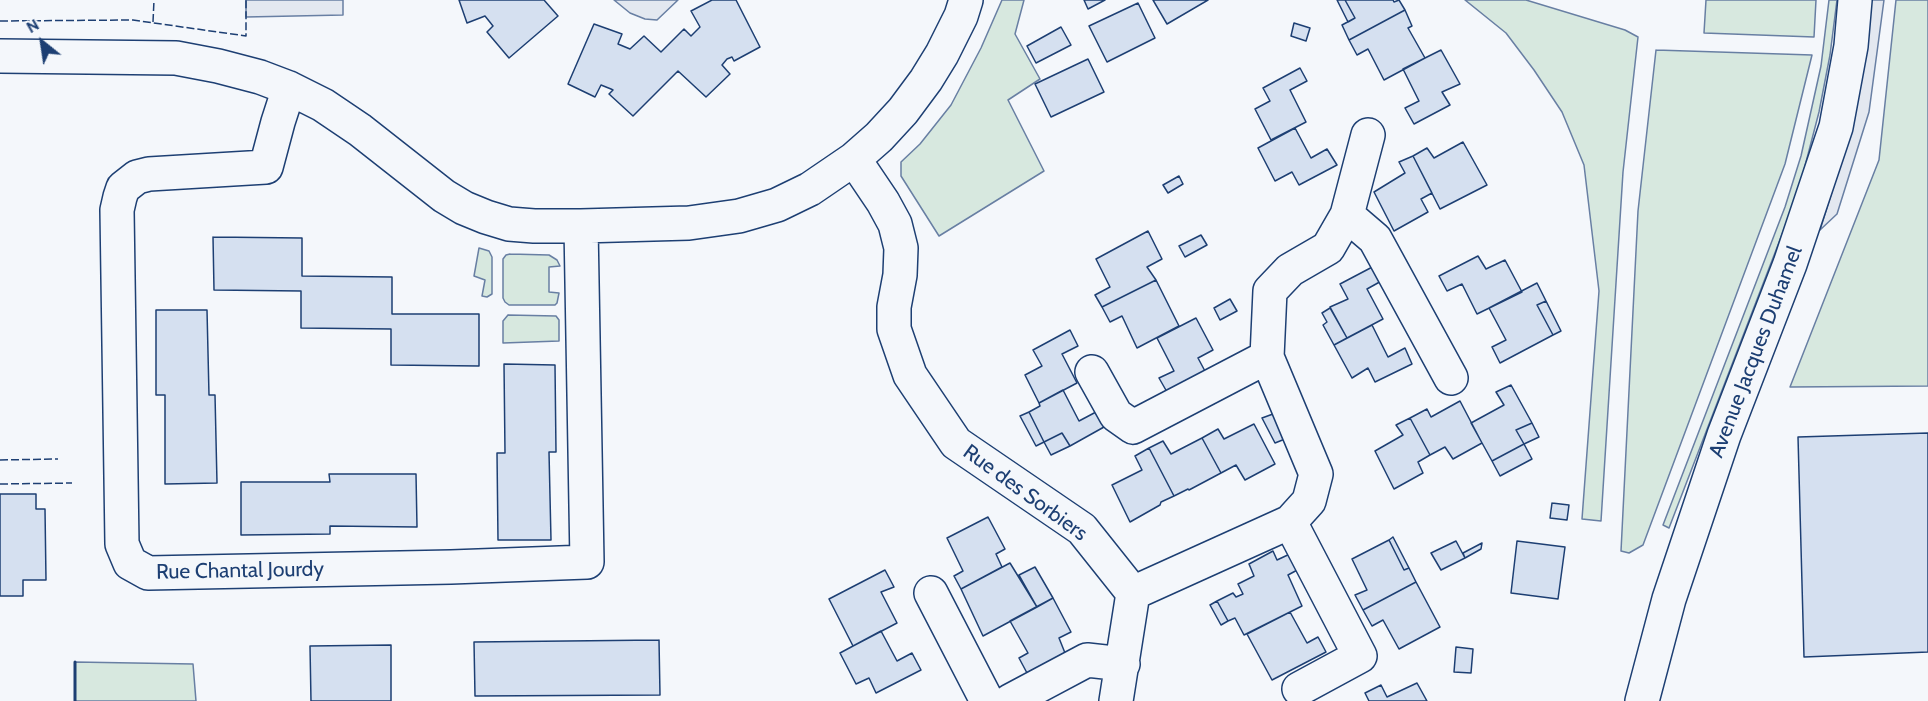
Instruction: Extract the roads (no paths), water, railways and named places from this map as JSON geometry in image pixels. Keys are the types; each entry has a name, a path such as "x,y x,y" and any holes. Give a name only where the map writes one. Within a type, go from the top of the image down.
{"street":[{"path":"0,56 176,58 260,77 323,105 360,130 444,196 464,208 509,224 581,226 689,223 739,216 777,205 810,189 854,159 903,111 926,80 961,16 966,0"},
{"name":"Avenue Jacques Duhamel","path":"1642,701 1669,599 1724,435 1790,264 1836,127 1851,46 1855,0"},
{"name":"Rue Chantal Jourdy","path":"289,88 266,167 149,174 137,177 123,188 117,210 122,544 130,563 148,573 428,568 587,562 581,226"},
{"path":"1116,701 1133,593 1290,522 1309,501 1316,474 1267,357 1270,291 1290,270 1328,248 1347,214 1368,135"},
{"name":"Rue des Sorbiers","path":"854,159 891,216 901,248 900,275 894,307 894,328 910,375 956,443 1082,530 1133,593"},
{"path":"1347,214 1375,239 1451,378"},
{"path":"1092,372 1116,415 1133,427 1267,357"},
{"path":"1290,522 1360,656 1299,689"},
{"path":"931,593 987,701"},
{"path":"1010,701 1087,660 1123,664"}]}
